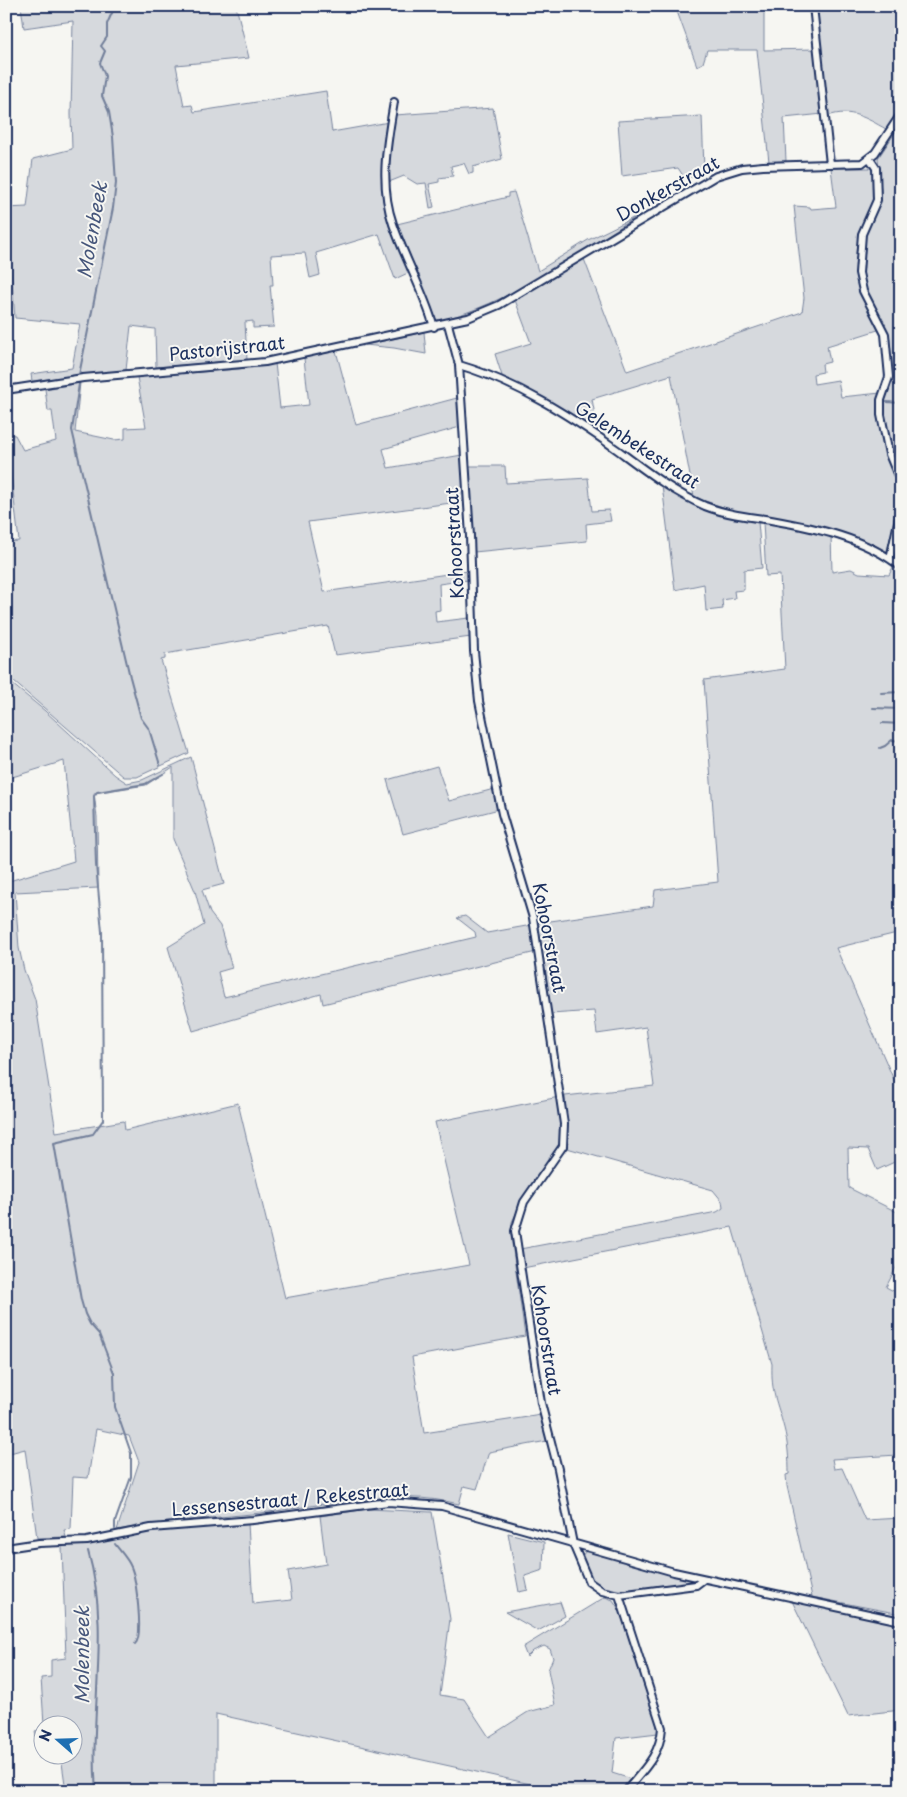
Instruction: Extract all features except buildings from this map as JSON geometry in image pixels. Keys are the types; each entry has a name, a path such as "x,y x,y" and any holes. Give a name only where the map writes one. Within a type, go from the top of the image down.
{"street":[{"path":"813,6 830,164"},
{"path":"394,102 386,154 386,192 392,222 434,327"},
{"path":"901,114 870,159 877,174 877,200 862,234 859,273 863,291 885,334 889,370 881,400 881,415 889,454 901,483"},
{"name":"Donkerstraat","path":"448,324 499,305 716,176 742,168 862,163 870,159"},
{"name":"Pastorijstraat","path":"6,390 103,376 265,362 448,324"},
{"name":"Kohoorstraat","path":"448,324 460,365 476,679 481,714 502,814 533,918 564,1124 563,1146 524,1202 515,1232 540,1403 558,1469 573,1544 589,1582 602,1591 619,1595"},
{"name":"Gelembekestraat","path":"460,365 522,391 552,407 584,427 661,482 705,506 734,514 830,531 890,558 901,568"},
{"path":"890,558 901,508"},
{"name":"Lessensestraat / Rekestraat","path":"6,1548 39,1543 87,1541 150,1528 253,1520 402,1502 442,1506 704,1579 901,1620"},
{"path":"626,1791 651,1763 660,1746 662,1728 619,1595 696,1585 704,1579"}],"shaded area":[{"path":"21,6 236,6 249,58 176,65 184,106 192,105 194,112 326,91 332,132 389,122 382,180 410,272 395,279 379,234 316,253 320,275 310,278 305,253 271,255 273,285 270,285 274,327 253,328 253,321 245,322 247,360 156,367 155,329 131,326 126,370 32,381 31,374 72,368 80,324 15,318 6,208 27,207 33,159 72,149 73,21 24,28"},
{"path":"675,6 764,6 764,50 816,49 823,114 784,118 786,161 769,162 757,50 707,50 703,63 697,66"},
{"path":"814,6 901,6 901,106 886,129 858,115 844,113 828,116"},
{"path":"493,108 502,159 473,167 473,173 469,174 464,163 451,166 453,176 439,178 439,182 429,184 434,207 430,208 426,183 417,184 404,176 389,182 388,152 395,115"},
{"path":"702,116 704,169 696,177 684,177 678,168 622,176 618,121"},
{"path":"901,124 901,475 888,440 883,412 884,401 891,378 891,351 883,324 873,306 881,329 827,346 830,362 822,364 823,372 813,374 814,384 838,380 841,397 881,393 877,407 881,434 901,496 887,551 884,553 835,530 740,513 694,497 671,375 592,399 598,432 552,403 503,379 495,354 531,343 515,300 584,259 627,371 802,312 804,298 794,206 810,207 811,209 836,207 831,168 871,168 875,175 876,183 874,198 859,233 856,254 861,256 864,236 878,206 881,191 878,158"},
{"path":"514,192 538,271 588,240 639,215 516,291 463,314 437,321 397,224 508,197 508,193"},
{"path":"424,332 426,354 365,345"},
{"path":"336,351 356,425 457,398 460,427 383,449 388,468 462,455 466,501 308,522 324,592 468,571 468,580 439,584 440,610 435,611 436,622 469,618 471,637 335,655 328,626 165,654 165,659 161,660 189,753 137,777 124,777 6,675 6,542 19,541 9,458 6,458 6,434 15,435 23,450 56,441 52,411 48,411 45,389 80,383 75,432 114,440 125,439 125,428 146,427 137,377 239,369 275,363 280,408 309,405 304,358"},
{"path":"469,466 505,466 506,483 588,478 592,511 609,510 611,521 586,524 587,541 474,552"},
{"path":"662,485 707,510 758,522 762,568 744,570 744,590 734,591 735,598 722,600 723,609 706,611 704,584 675,590"},
{"path":"763,522 831,534 832,572 851,569 859,573 889,575 894,565 901,570 901,932 836,948 901,1096 901,1159 877,1170 868,1149 848,1148 849,1188 901,1214 901,1258 886,1287 901,1295 901,1461 898,1461 898,1455 832,1459 834,1469 842,1468 865,1520 901,1518 901,1614 812,1597 787,1486 786,1475 789,1474 787,1445 775,1397 772,1364 732,1227 523,1268 520,1249 717,1212 723,1208 722,1201 713,1190 567,1148 565,1096 654,1086 646,1027 597,1034 594,1011 551,1014 537,923 653,906 655,890 718,882 704,680 785,669 780,575 766,576"},
{"path":"6,679 45,711 115,775 127,783 142,780 191,757 224,884 202,890 210,913 220,926 232,968 218,972 224,997 476,937 475,932 457,918 465,916 487,933 532,925 536,952 323,1004 321,994 193,1031 168,947 204,925 195,891 173,839 173,767 146,785 94,793 97,817 98,888 15,892 19,948 24,970 35,999 56,1132 124,1121 125,1130 238,1103 285,1298 469,1265 435,1122 559,1097 561,1115 560,1146 524,1197 512,1222 511,1236 525,1336 412,1357 424,1433 541,1415 547,1441 489,1452 477,1489 464,1486 459,1504 434,1499 385,1498 335,1502 117,1530 139,1462 129,1436 96,1429 88,1478 73,1477 71,1529 64,1530 66,1537 37,1538 25,1449 6,1454 6,882 74,861 64,761 6,779"},
{"path":"437,766 449,801 494,789 499,809 403,834 387,780"},
{"path":"368,1509 432,1512 450,1619 440,1695 464,1699 489,1737 528,1712 555,1705 548,1670 553,1658 550,1649 544,1646 533,1651 527,1657 523,1647 605,1597 613,1600 620,1611 655,1716 658,1733 616,1738 612,1773 631,1779 622,1791 562,1791 216,1714 216,1791 66,1791 62,1764 82,1764 82,1714 43,1714 41,1678 51,1677 51,1660 66,1658 62,1546 155,1531 248,1524 253,1604 292,1600 288,1571 326,1564 320,1516"},
{"path":"508,1533 544,1542 543,1570 525,1576 528,1590 519,1592"},
{"path":"586,1551 693,1580 688,1583 664,1588 609,1590 598,1586 591,1579 581,1557"},
{"path":"792,1601 901,1624 901,1710 848,1716"},
{"path":"560,1602 565,1616 538,1631 505,1612"}],"waterway":[{"name":"Molenbeek","path":"79,375 113,208 116,183 113,137 109,112 102,96 105,76 100,63 105,51 101,46 107,37 107,24 115,6"},
{"path":"79,384 72,430 130,677 141,718 149,729 160,765"},
{"path":"887,402 901,403"},
{"path":"881,693 901,692"},
{"path":"873,708 901,709"},
{"path":"882,723 901,724"},
{"path":"880,748 892,740 901,741"},
{"path":"115,1529 115,1522 131,1477 131,1453 115,1407 114,1373 99,1334 90,1324 81,1300 54,1143 93,1134 103,1120 102,932 96,865 94,796 97,792 145,784 163,774"},
{"path":"115,1544 130,1564 133,1573 139,1619 138,1639 135,1644"},
{"name":"Molenbeek","path":"88,1551 95,1581 98,1611 99,1641 95,1731 96,1791"}]}
